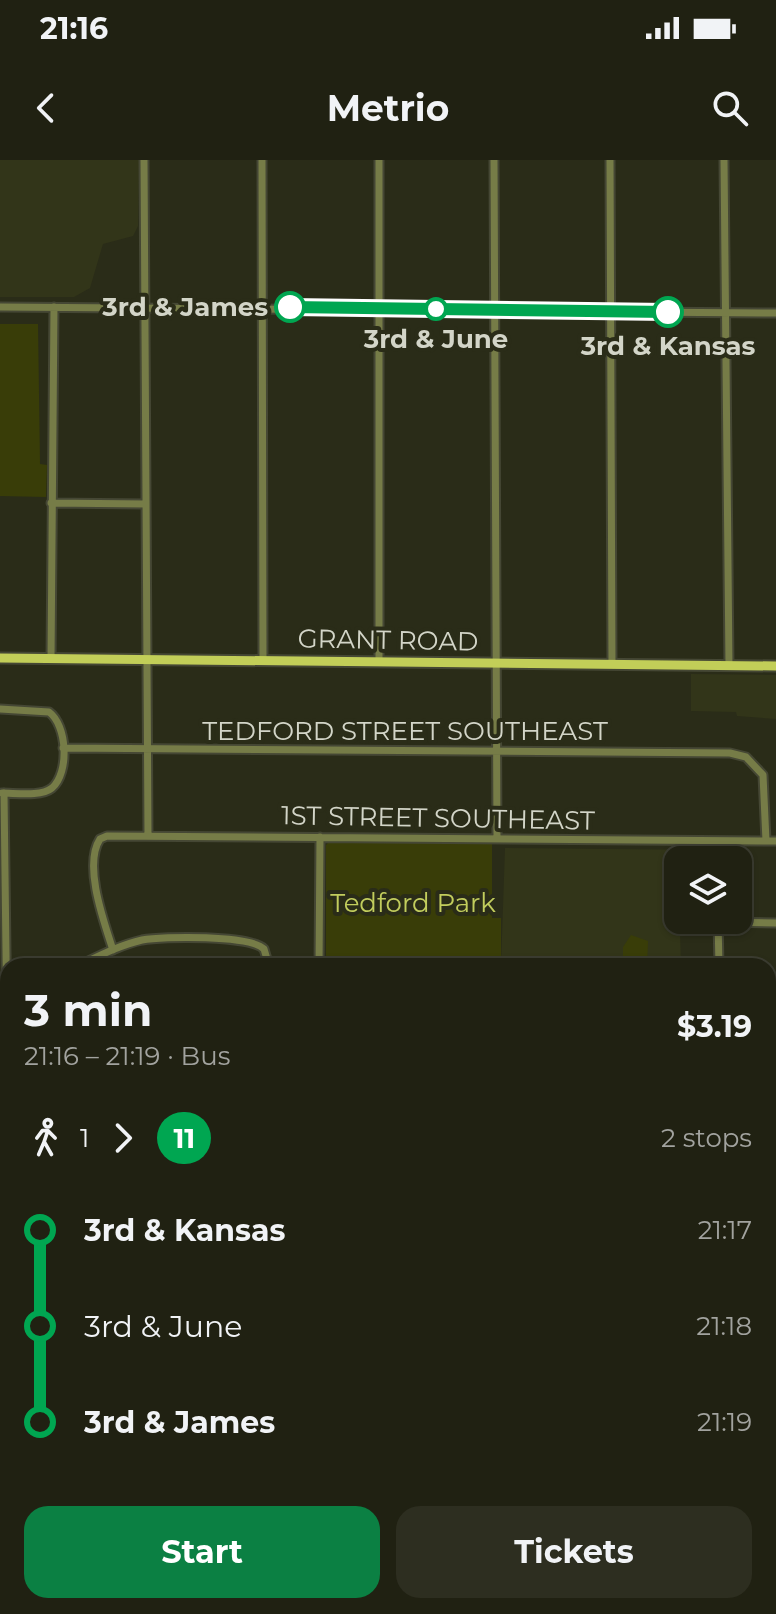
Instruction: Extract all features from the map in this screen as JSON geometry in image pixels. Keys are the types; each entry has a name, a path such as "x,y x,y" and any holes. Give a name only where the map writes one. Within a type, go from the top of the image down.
{"main road":[{"name":"GRANT ROAD","path":"0,658 776,666"}],"street":[{"path":"144,160 144,750 148,835"},
{"path":"262,160 263,661"},
{"path":"379,160 379,662"},
{"path":"494,160 497,839"},
{"path":"610,160 612,664"},
{"path":"724,160 729,666"},
{"path":"0,307 776,313"},
{"path":"51,659 54,307"},
{"path":"51,503 146,504"},
{"path":"0,709 49,712 60,724 63,748 60,776 52,788 44,792 2,793 7,958"},
{"name":"TEDFORD STREET SOUTHEAST","path":"63,748 730,753 746,757 763,775 766,841"},
{"name":"1ST STREET SOUTHEAST","path":"113,950 96,899 96,847 100,839 148,835 776,841"},
{"path":"319,958 320,837"},
{"path":"711,841 711,846"},
{"path":"752,922 776,923"},
{"path":"718,934 719,958"},
{"path":"96,958 154,939 250,941 264,949 267,958"}],"shaded area":[{"path":"0,160 139,160 138,226 133,236 103,244 90,288 74,297 0,297"},
{"path":"691,674 776,675 776,719 737,716 736,712 691,711"},
{"path":"505,848 664,850 664,934 680,934 681,958 501,958"}],"green space":[{"path":"0,324 38,324 40,464 47,465 46,497 0,496"},
{"name":"Tedford Park","path":"330,841 492,842 492,918 501,918 501,958 326,958 326,845"},
{"path":"631,935 648,941 647,958 623,958 623,947"}],"bus line":[{"name":"11","path":"290,307 668,312"}],"place":[{"name":"3rd & James","path":"290,307"},
{"name":"3rd & June","path":"436,309"},
{"name":"3rd & Kansas","path":"668,312"}]}
